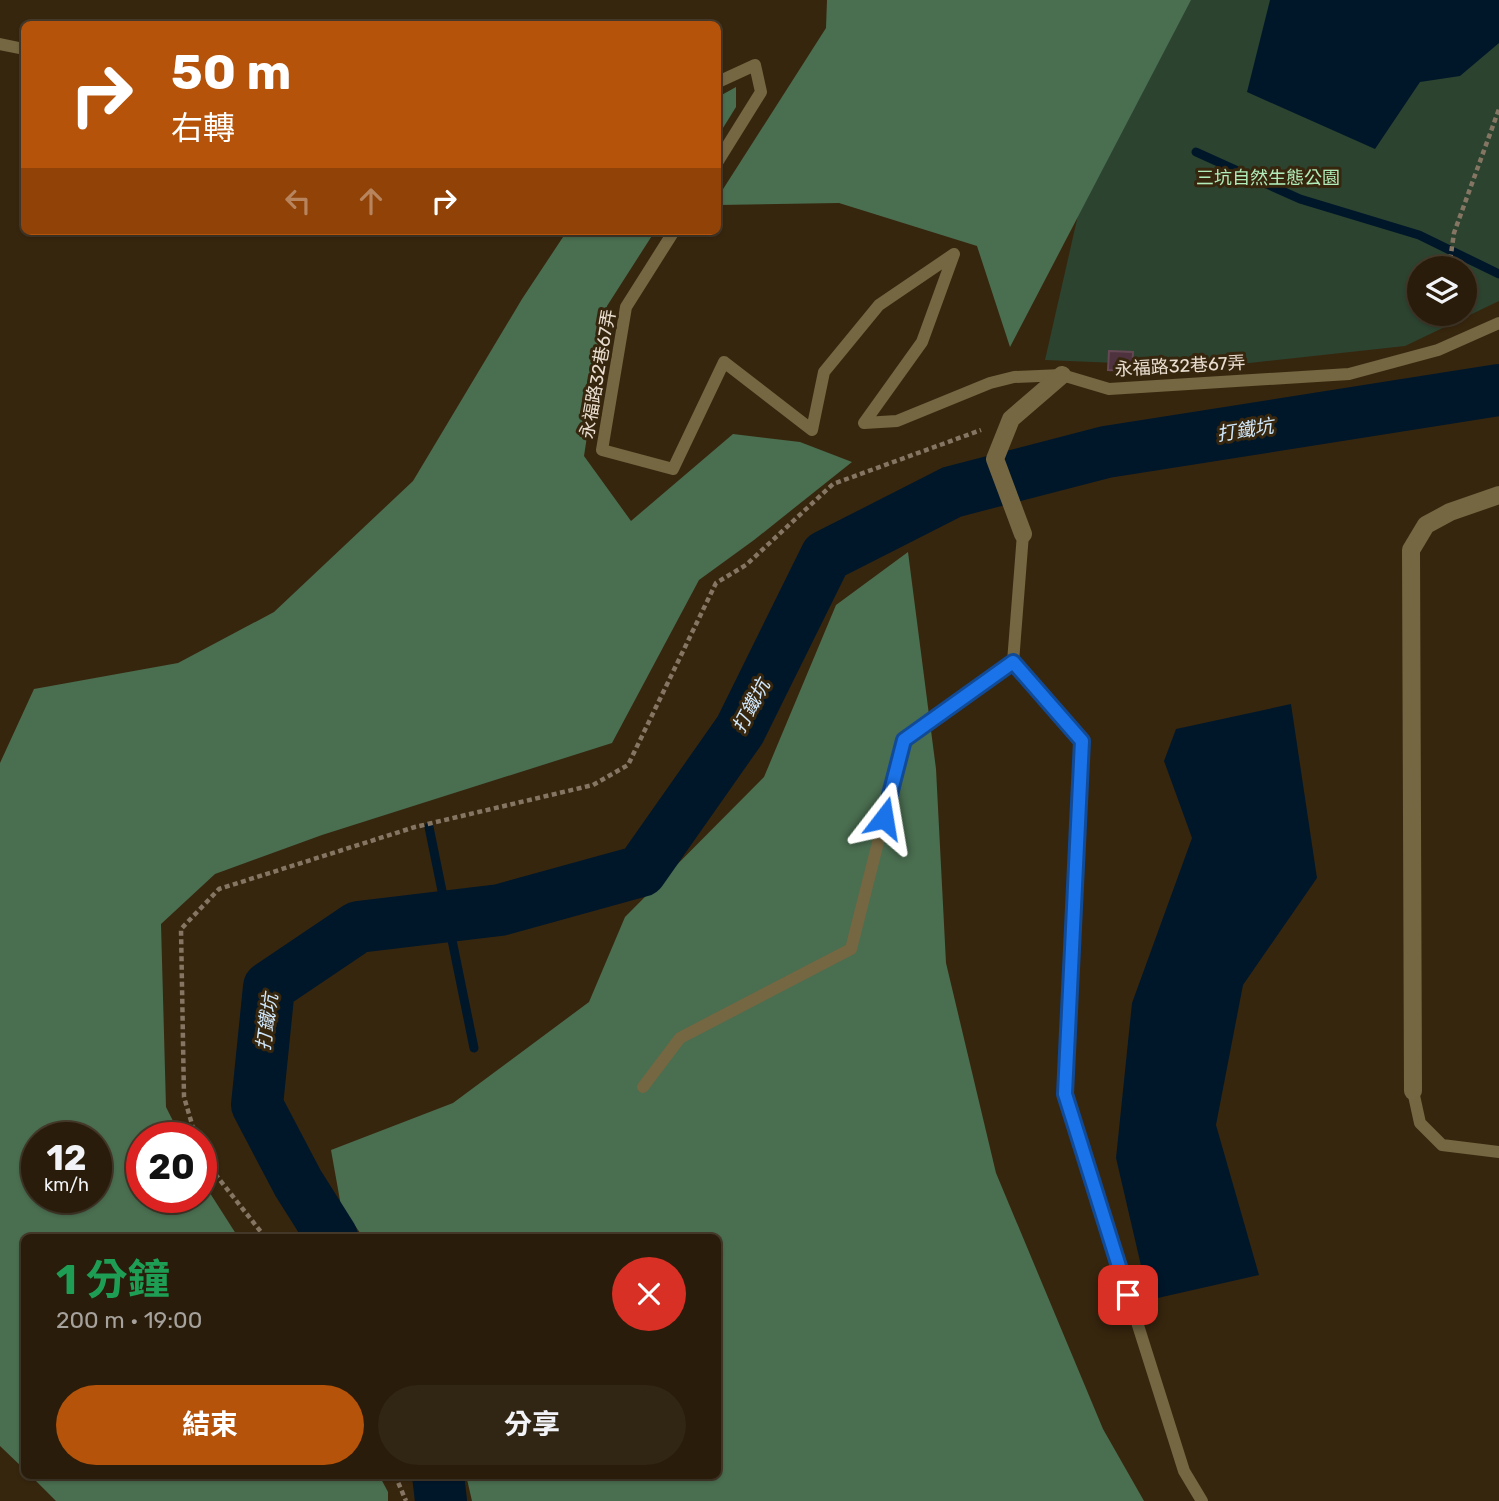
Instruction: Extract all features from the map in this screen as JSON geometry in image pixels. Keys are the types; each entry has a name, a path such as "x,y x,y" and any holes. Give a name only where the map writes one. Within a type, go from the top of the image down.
{"street":[{"path":"1023,534 995,459 1011,418 1062,375"},
{"path":"1413,1091 1411,550 1426,526 1450,512 1499,495"}],"lane":[{"path":"0,44 21,48"},
{"path":"721,81 755,65 761,92 721,156"},
{"name":"永福路32巷67弄","path":"671,235 626,307 602,450 673,469 724,362 812,430 824,372 879,305 954,254 922,342 864,423 897,421 990,383 1014,377 1062,375 1109,388 1349,374 1438,350 1499,323"},
{"path":"1023,534 1013,662 1082,741 1065,1094 1184,1471 1202,1501"},
{"path":"643,1087 680,1038 851,948 904,740 1013,662"},
{"path":"1413,1091 1420,1123 1442,1145 1499,1152"}],"path":[{"path":"1451,256 1453,238 1499,108"},
{"path":"191,1122 184,1097 181,929 219,889 415,827 593,785 628,765 716,583 746,565 833,484 1011,418"},
{"path":"217,1176 263,1234"},
{"path":"397,1479 406,1501"}],"green space":[{"path":"827,0 1191,0 1010,347 977,246 839,203 721,205 721,192 826,28"},
{"name":"三坑自然生態公園","path":"1127,0 1499,0 1499,301 1477,312 1477,256 1407,256 1407,326 1447,326 1405,346 1213,367 1045,360"},
{"path":"736,87 736,107 721,131 721,95"},
{"path":"564,235 652,235 607,306 584,456 631,521 733,434 800,442 852,462 699,580 612,743 322,835 215,874 161,924 166,1107 174,1122 126,1122 126,1213 217,1213 217,1204 236,1234 21,1234 21,1466 0,1446 0,763 34,689 178,663 274,612 413,481 522,299"},
{"path":"908,552 936,769 946,963 996,1173 1103,1429 1144,1501 472,1501 467,1479 721,1479 721,1234 361,1234 341,1206 331,1150 453,1103 589,1002 625,917 764,777 836,605"},
{"path":"34,1479 381,1479 388,1492 388,1501 56,1501"}],"water":[{"path":"1270,0 1499,0 1499,43 1460,76 1420,82 1375,149 1247,92"},
{"path":"1291,704 1317,878 1243,985 1216,1125 1259,1275 1149,1300 1116,1158 1132,1003 1192,838 1164,761 1176,729"}],"building":[{"path":"1109,351 1133,352 1132,371 1108,370"}],"waterway":[{"path":"1196,152 1300,199 1419,235 1499,274"},
{"name":"打鐵坑","path":"330,1234 298,1183 257,1105 269,987 358,927 500,910 641,871 740,730 826,556 952,492 1106,452 1499,390"},
{"path":"429,827 474,1048"},
{"name":"打鐵坑","path":"438,1479 441,1501"}],"route":[{"path":"884,818 904,740 1013,662 1082,741 1065,1094 1128,1295"}]}
